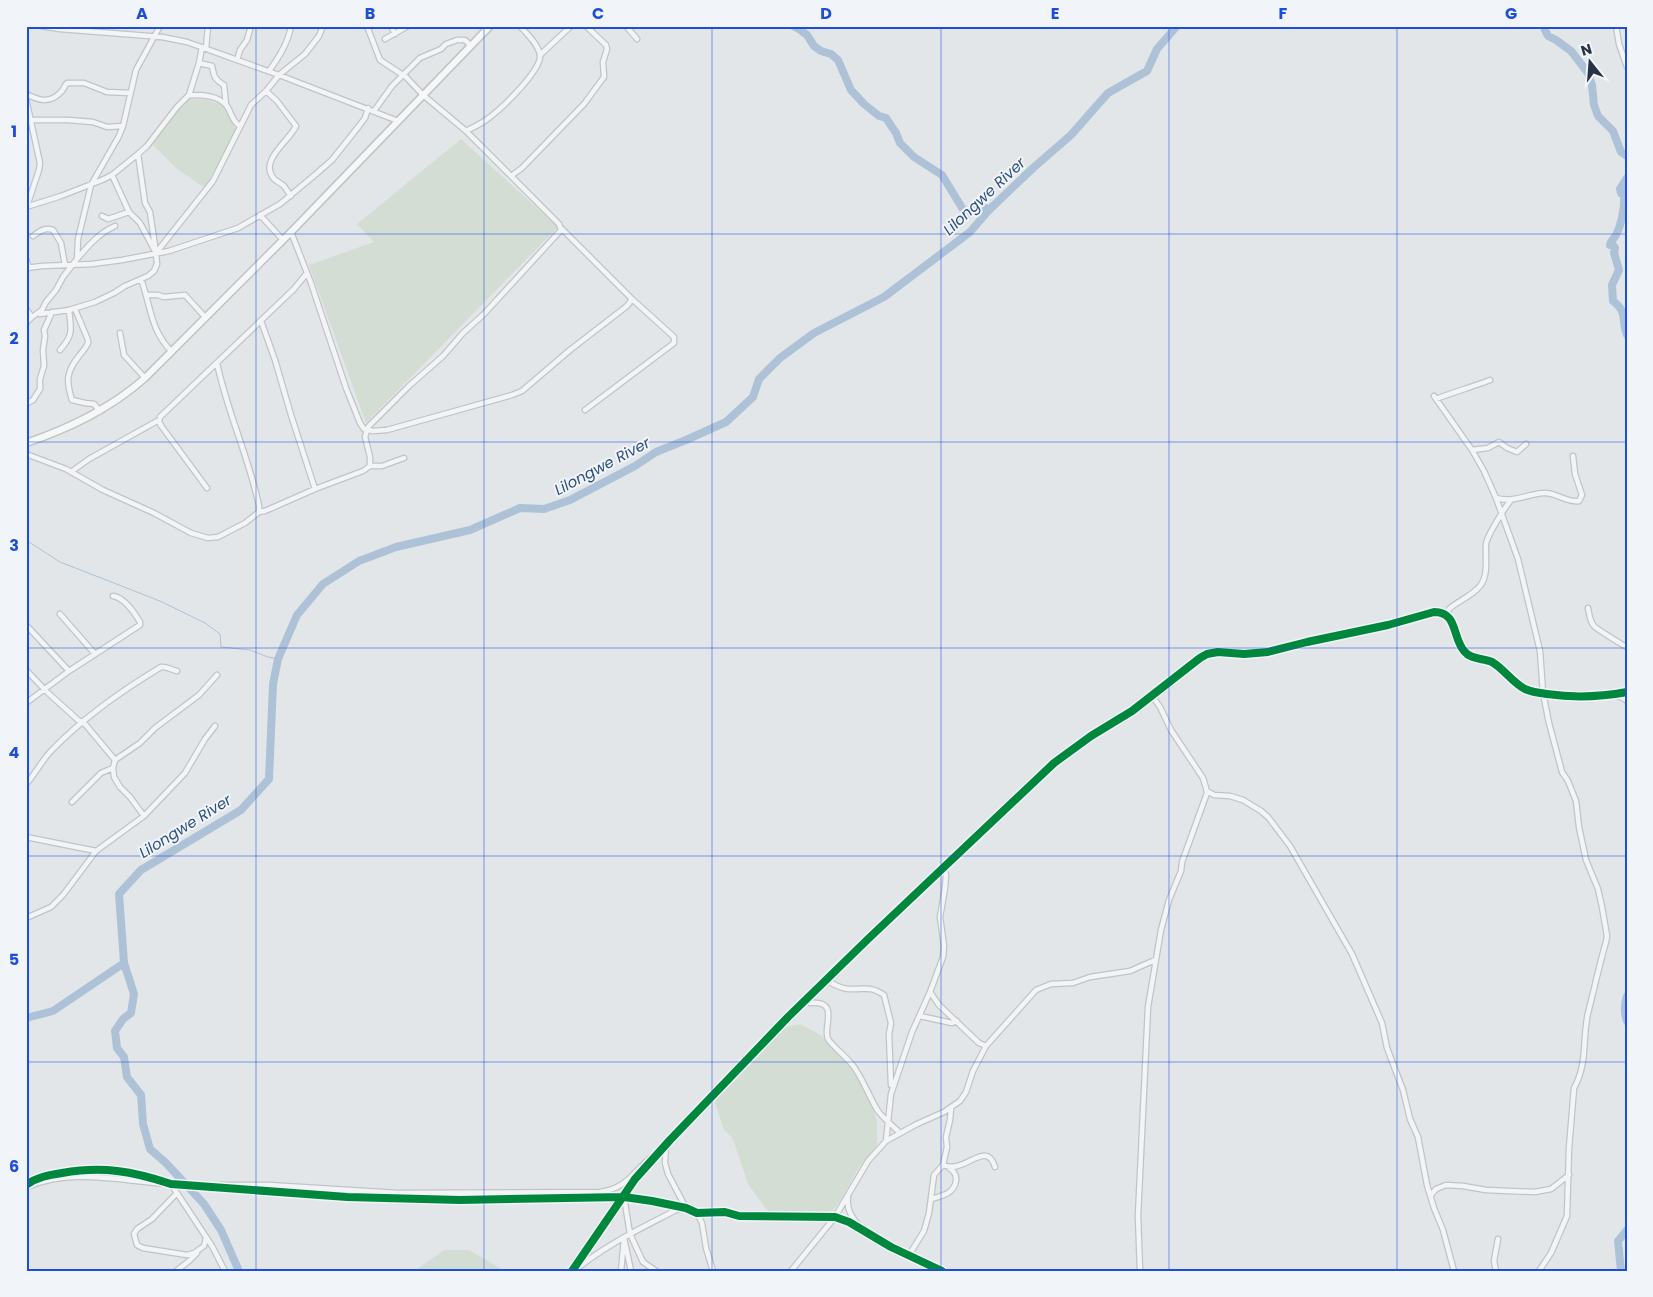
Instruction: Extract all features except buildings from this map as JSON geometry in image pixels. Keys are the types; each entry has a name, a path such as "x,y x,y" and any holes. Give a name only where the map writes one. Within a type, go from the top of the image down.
{"main road":[{"path":"26,443 58,432 100,411 122,397 145,378 291,232 490,26"}],"street":[{"path":"41,26 90,29 174,39 269,71 398,121"},
{"path":"77,259 78,239 91,185 119,136 136,70 160,26"},
{"path":"27,206 91,185 112,175 147,146 177,107 189,95 204,48 208,26"},
{"path":"237,60 240,50 247,40 251,26"},
{"path":"269,71 281,53 291,26"},
{"path":"156,253 213,181 251,105 279,75 305,54 324,26"},
{"path":"367,26 377,57 384,64 403,75 423,95 466,131 561,226 564,232 632,299 674,337 674,343 585,410"},
{"path":"392,26 395,34"},
{"path":"386,39 408,26"},
{"path":"466,131 489,118 519,90 540,60 533,40 520,26"},
{"path":"540,56 571,26"},
{"path":"511,176 522,168 584,104 604,77 603,62 607,50 606,45 586,26"},
{"path":"626,26 637,38"},
{"path":"1616,26 1619,44 1627,67"},
{"path":"374,111 385,95 420,58 446,44 462,39 471,46"},
{"path":"199,63 212,66 212,73 215,79 224,85 226,105 232,118 240,126"},
{"path":"26,94 37,100 45,101 60,94 67,83 84,83 108,92 130,94"},
{"path":"266,91 277,101 296,126 293,133 274,154 270,166 271,175 291,196"},
{"path":"189,95 208,95 226,105"},
{"path":"26,99 39,159 39,170 27,206"},
{"path":"26,259 28,268 112,262 169,251 232,231 291,196 332,160 365,118 368,108"},
{"path":"31,120 68,120 93,122 107,127 123,126"},
{"path":"26,323 38,314 75,309 100,300 154,271 157,264 156,253 150,212 145,203 138,154"},
{"path":"112,175 129,212 140,223 156,253"},
{"path":"102,216 108,219 129,212"},
{"path":"260,216 283,240"},
{"path":"38,314 77,259 96,238 115,226"},
{"path":"370,466 365,437 366,430 484,314 560,232 561,226"},
{"path":"33,236 48,228 53,230 61,243 65,265"},
{"path":"291,232 361,426 366,430 376,432 522,391 570,350 627,306 632,299"},
{"path":"71,472 89,459 159,420 294,289 307,272"},
{"path":"141,279 156,331 172,352"},
{"path":"146,295 168,297 185,295 206,318"},
{"path":"26,309 32,317"},
{"path":"75,309 88,343 69,370 67,376 69,390 72,400 85,404 94,404 100,411"},
{"path":"60,350 69,340 71,331 69,310"},
{"path":"26,404 33,400 40,389 40,379 44,366 44,330 52,312"},
{"path":"261,321 315,489"},
{"path":"120,333 124,355 145,378"},
{"path":"217,363 258,500 259,512"},
{"path":"1490,380 1435,398 1472,450 1496,498 1518,559 1529,612 1539,645 1542,693 1562,772 1576,801 1585,855 1598,889 1607,936 1588,1014 1583,1065 1574,1088 1566,1222 1548,1259 1539,1271"},
{"path":"159,420 162,427 207,488"},
{"path":"1472,450 1488,448 1498,442 1517,452 1526,444"},
{"path":"26,454 71,472 103,490 154,513 191,533 208,538 225,535 259,512 286,503 315,489 363,471 370,466 382,466 404,458"},
{"path":"1496,498 1512,500 1546,492 1566,500 1579,501 1582,495 1574,468 1574,456"},
{"path":"1446,615 1449,610 1481,584 1486,566 1487,541 1512,500"},
{"path":"26,703 69,670 141,624 122,599 113,596"},
{"path":"1588,608 1595,627 1627,647"},
{"path":"573,1271 635,1179 731,1076 826,980 1062,756 1132,711 1200,658 1213,652 1244,654 1268,652 1388,625 1434,612 1443,613 1451,620 1460,646 1466,653 1472,657 1492,663 1518,685 1527,690 1585,697 1627,692"},
{"path":"60,614 95,654"},
{"path":"26,625 69,670"},
{"path":"26,784 52,750 82,722 120,692 160,668 166,667 177,671"},
{"path":"26,670 44,689 92,732 115,760"},
{"path":"144,816 120,787 113,774 112,768 115,760 140,743 155,728 199,695 217,675"},
{"path":"1612,695 1627,701"},
{"path":"1152,696 1160,706 1171,730 1203,778 1207,790 1214,795 1230,796 1243,800 1268,817 1290,846 1332,920 1344,937 1382,1023 1387,1048 1403,1090 1410,1119 1418,1137 1430,1195 1443,1230 1454,1271"},
{"path":"26,918 45,910 57,902 96,851 144,816 185,773 205,739 216,726"},
{"path":"72,802 101,773 112,768"},
{"path":"1140,1271 1138,1216 1148,1006 1164,917 1207,790"},
{"path":"26,837 96,851"},
{"path":"890,1094 944,951 940,917 945,888 946,875 944,869"},
{"path":"791,1271 834,1218 868,1161 886,1141 951,1108 960,1101 966,1092 973,1071 986,1046 1036,990 1051,984 1073,983 1090,977 1130,971 1155,960"},
{"path":"826,980 848,989 872,988 884,995 890,1023 888,1034 891,1058 886,1141"},
{"path":"930,992 938,1005 974,1038 986,1046"},
{"path":"806,1001 817,1003 826,1008 829,1021 826,1032 828,1038 853,1065 862,1078 878,1110 900,1133"},
{"path":"920,1016 952,1023 956,1021"},
{"path":"909,1255 924,1230 932,1199 934,1175 943,1165 951,1108"},
{"path":"666,1145 665,1163 668,1174 686,1208"},
{"path":"26,1186 71,1176 88,1176 172,1184 269,1185 398,1193 600,1192 609,1191 625,1183 661,1150"},
{"path":"948,1167 961,1166 984,1155 989,1156 995,1167"},
{"path":"932,1199 947,1194 956,1181 954,1171 943,1165"},
{"path":"26,1186 34,1180 48,1176 102,1169 114,1169 172,1184 225,1271"},
{"path":"1430,1195 1436,1189 1446,1185 1486,1190 1535,1192 1551,1189 1569,1175"},
{"path":"198,1184 242,1190 347,1197 460,1200 624,1197 686,1208 697,1213 725,1212 739,1216 834,1218 849,1222 891,1247 942,1271"},
{"path":"177,1192 152,1219 137,1229 134,1234 137,1245 142,1248 180,1255 187,1255 199,1250"},
{"path":"624,1197 630,1234 643,1262 656,1271"},
{"path":"848,1197 847,1203 851,1216 861,1229"},
{"path":"573,1271 630,1234 676,1210 686,1208"},
{"path":"697,1213 702,1224 706,1248 713,1271"},
{"path":"176,1271 189,1262 204,1246 206,1237"},
{"path":"621,1271 624,1238"},
{"path":"624,1238 631,1271"},
{"path":"1496,1271 1494,1261 1498,1240"},
{"path":"1546,1271 1548,1259"}],"shaded area":[{"path":"188,99 208,100 224,106 236,130 205,188 177,169 151,143"},
{"path":"461,139 558,227 366,423 309,265 374,242 357,224"},
{"path":"800,1024 819,1034 852,1066 861,1081 877,1120 877,1145 859,1167 832,1212 768,1211 749,1186 732,1137 724,1130 714,1100 783,1028"},
{"path":"444,1250 469,1250 505,1271 417,1271"}],"waterway":[{"path":"793,26 807,35 814,46 821,51 831,54 838,60 851,90 864,104 879,116 886,118 900,143 914,157 942,175 964,211 969,214 974,209 982,206 989,210"},
{"name":"Lilongwe River","path":"26,1018 53,1011 124,963 119,894 141,870 241,810 269,779 273,684 278,659 297,615 323,584 359,561 396,547 470,530 520,508 544,509 570,500 635,466 656,452 726,422 753,397 759,379 780,358 814,333 884,297 970,232 989,210 1071,135 1108,93 1147,71 1157,49 1177,26"},
{"path":"1545,26 1548,36 1571,51 1588,73 1598,116 1613,131 1621,152 1627,156"},
{"path":"1627,178 1620,189 1621,193 1624,192 1621,220 1610,245 1613,245 1615,248 1614,253 1619,270 1612,285 1613,301 1621,309 1627,335"},
{"path":"26,540 60,562 160,601 205,623 220,634 221,647 250,650 278,659"},
{"path":"124,963 134,994 131,1013 123,1019 115,1031 117,1048 124,1057 127,1077 141,1095 143,1124 150,1149 166,1163 204,1204 221,1230 239,1271"},
{"path":"1627,996 1625,1003 1627,1021"},
{"path":"1621,1271 1618,1241 1627,1230"}],"cycle path":[{"path":"572,1271 635,1179 789,1016 867,940 1054,763 1091,736 1132,711 1207,654 1218,652 1244,654 1268,652 1388,625 1434,612 1442,613 1451,621 1460,645 1467,654 1492,662 1525,689 1533,692 1577,696 1597,696 1627,692"},
{"path":"26,1185 39,1178 52,1175 77,1171 104,1170 130,1173 171,1184 347,1197 460,1200 624,1197 686,1208 697,1213 725,1212 739,1216 835,1217 849,1222 891,1247 942,1271"}]}
